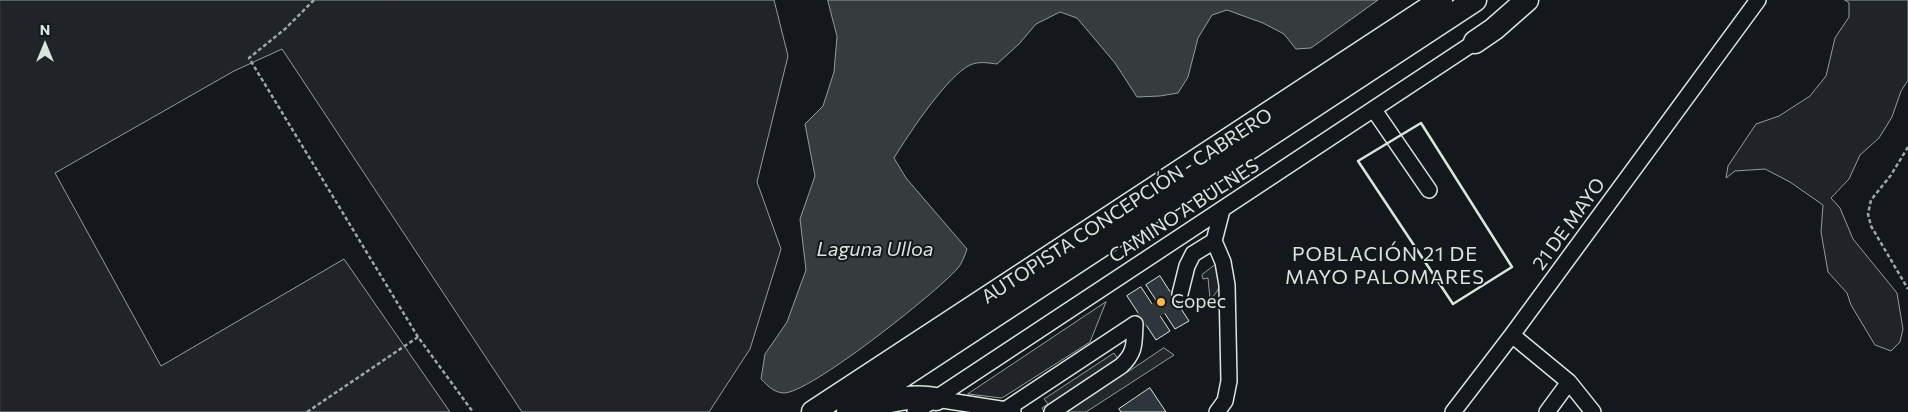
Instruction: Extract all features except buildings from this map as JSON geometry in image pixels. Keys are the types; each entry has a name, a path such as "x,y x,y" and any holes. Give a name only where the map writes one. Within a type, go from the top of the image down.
{"highway":[{"name":"AUTOPISTA CONCEPCIÓN - CABRERO","path":"813,412 1442,0"},
{"name":"AUTOPISTA CONCEPCIÓN - CABRERO","path":"848,412 1475,0"},
{"path":"1475,42 1494,29 1527,0"},
{"path":"853,412 899,398 922,396 936,398"}],"street":[{"name":"21 DE MAYO","path":"1453,412 1512,335 1758,0"},
{"name":"CAMINO A BULNES","path":"915,412 1475,42"},
{"path":"1374,110 1429,190"},
{"path":"1217,412 1225,401 1229,388 1226,273 1214,241 1222,210"},
{"path":"1180,294 1186,266 1193,254 1214,241"},
{"path":"936,398 987,410 1012,411 1135,324 1134,349 1129,359 1052,412"},
{"path":"1512,335 1570,382 1593,412"},
{"path":"1547,412 1570,382"}],"path":[{"path":"314,0 285,29 249,58 418,337 473,412"},
{"path":"1908,147 1891,176 1871,200 1868,214 1874,232 1908,290"},
{"path":"307,412 418,337"}],"shaded area":[{"path":"0,0 774,0 788,56 757,182 781,249 750,349 709,412 522,412 282,49 234,71 55,173 161,366 344,259 450,412 0,412"},
{"path":"1845,0 1908,0 1908,80 1901,91 1892,117 1879,138 1860,155 1849,179 1831,198 1840,208 1853,239 1897,293 1903,329 1900,342 1891,351 1875,345 1851,305 1847,293 1828,272 1821,232 1823,205 1790,182 1765,169 1735,171 1726,178 1728,166 1756,124 1779,116 1810,96 1826,76 1835,38 1849,17 1849,3"},
{"path":"1219,262 1219,287 1210,299 1208,278 1203,279 1202,275"},
{"path":"1106,302 1090,342 1002,398 968,394"},
{"path":"1164,348 1174,355 1086,412 1044,412 1042,408 1048,404 1044,399 1114,353 1127,372"}],"water":[{"name":"Laguna Ulloa","path":"828,0 1378,0 1311,48 1296,49 1284,34 1263,23 1227,10 1212,15 1198,38 1188,77 1178,93 1160,96 1137,97 1115,63 1077,18 1060,12 1036,24 1019,44 997,64 980,63 970,65 950,81 940,93 918,121 894,158 906,178 967,249 960,265 945,281 900,319 844,361 818,378 797,389 783,393 773,390 761,379 765,354 787,322 806,270 800,219 815,176 805,124 823,106 834,72 837,37"}],"tunnel":[{"path":"1135,324 1180,294"}],"wall":[{"path":"1421,123 1512,267 1453,304 1358,161 1421,123"}],"place":[{"name":"Copec","path":"1161,302"}],"district":[{"name":"POBLACIÓN 21 DE MAYO PALOMARES","path":"1385,266"}]}
